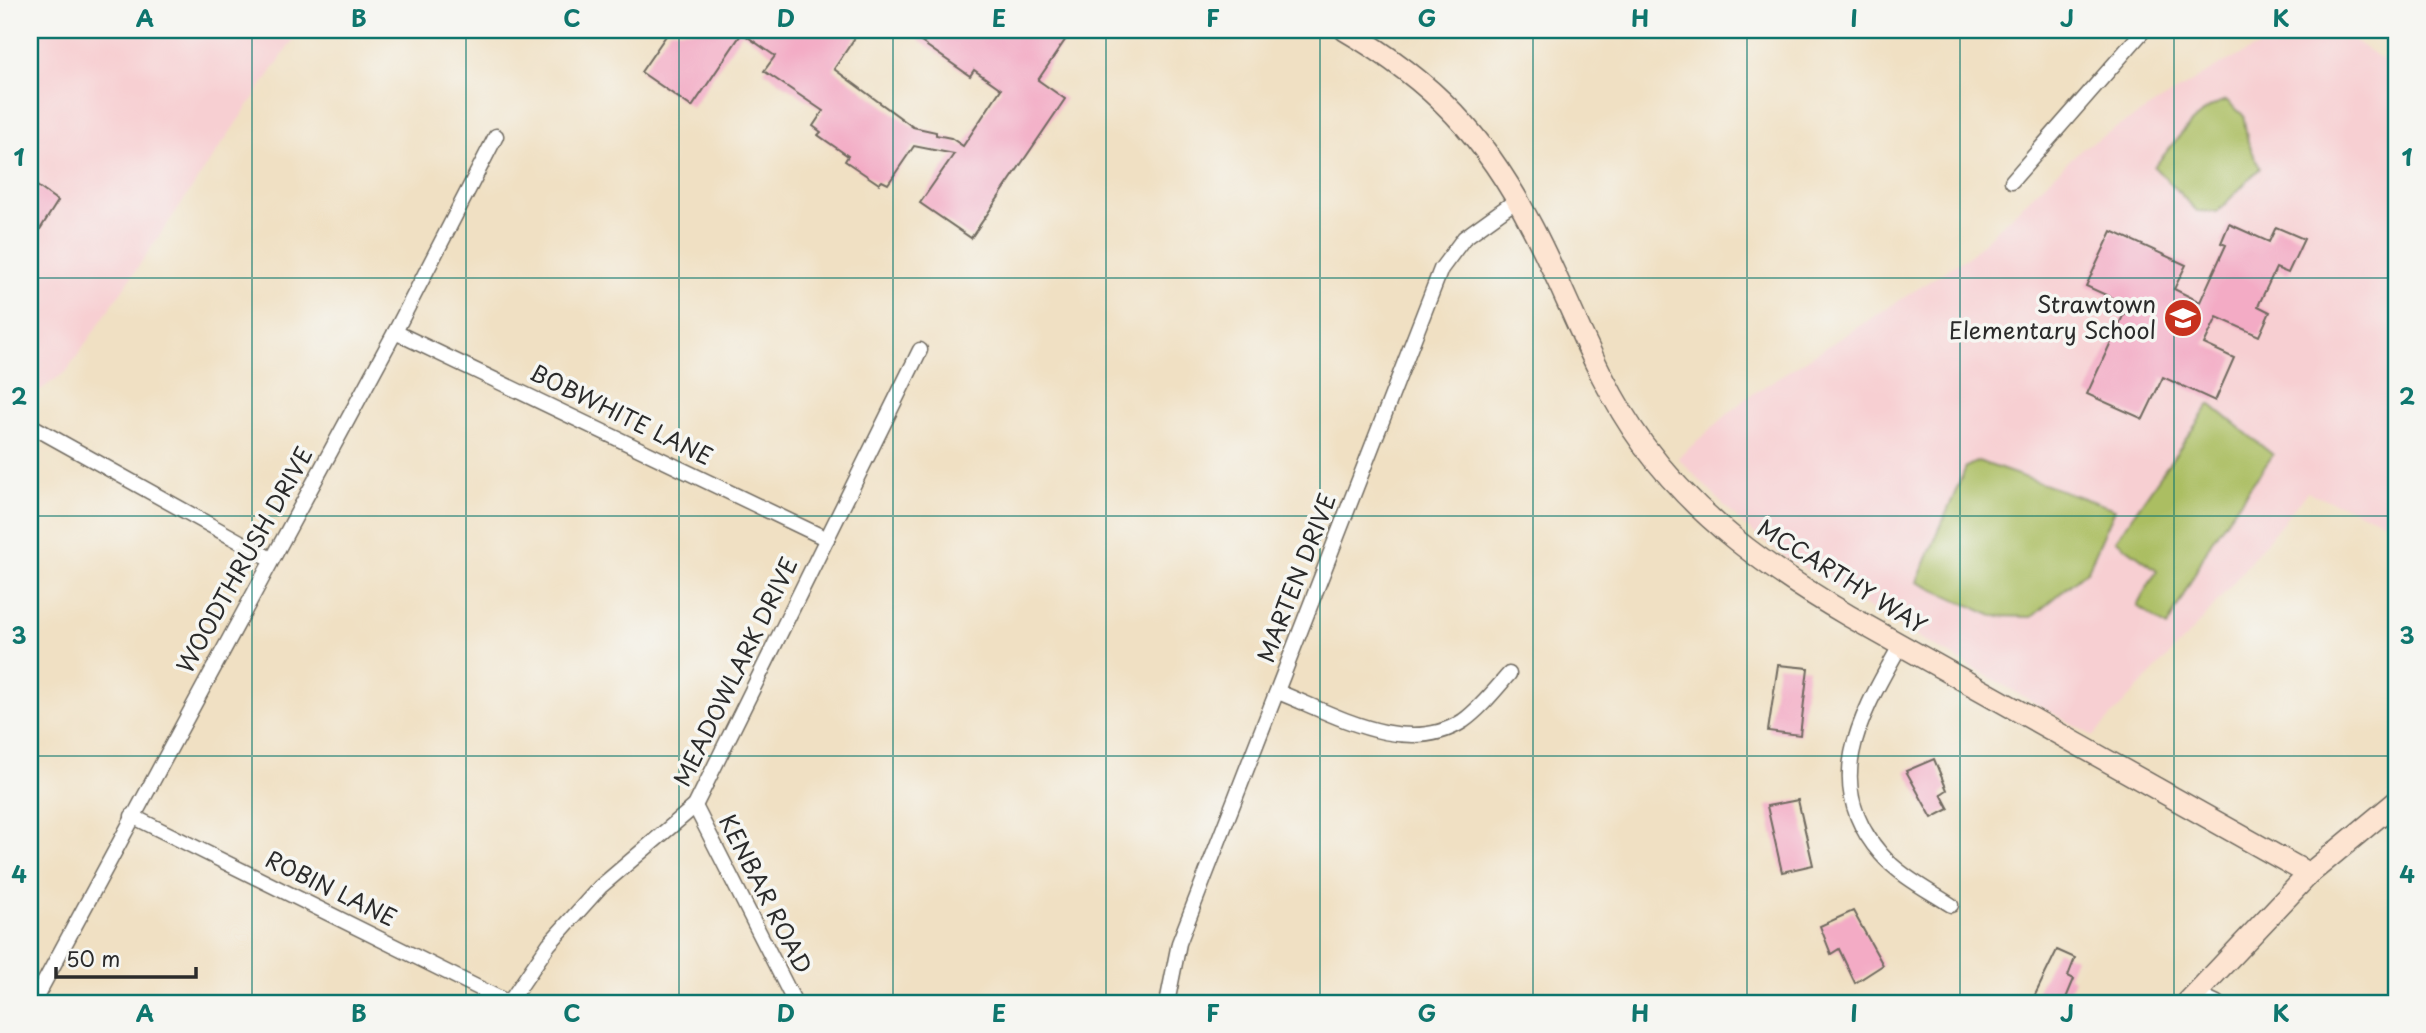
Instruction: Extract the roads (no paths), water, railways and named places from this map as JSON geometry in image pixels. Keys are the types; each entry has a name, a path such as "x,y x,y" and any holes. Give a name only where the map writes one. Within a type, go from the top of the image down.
{"street":[{"name":"MCCARTHY WAY","path":"1345,30 1425,84 1466,124 1517,200 1599,373 1642,443 1706,516 1748,552 1807,592 2309,874"},
{"path":"2012,181 2144,30"},
{"name":"WOODTHRUSH DRIVE","path":"33,1003 395,332 496,136"},
{"name":"MARTEN DRIVE","path":"1167,1003 1179,943 1441,269 1464,239 1517,200"},
{"name":"BOBWHITE LANE","path":"395,332 827,539"},
{"name":"MEADOWLARK DRIVE","path":"509,1003 549,944 600,887 695,806 920,350"},
{"path":"30,425 271,559"},
{"path":"1900,646 1867,705 1854,737 1849,767 1852,799 1865,829 1882,855 1951,905"},
{"path":"1278,692 1388,734 1427,734 1462,721 1509,674"},
{"path":"2191,998 2309,874 2396,802"},
{"name":"KENBAR ROAD","path":"695,806 795,1003"},
{"name":"ROBIN LANE","path":"132,816 509,1003"},
{"path":"2191,998 2217,1003"}],"place":[{"name":"Strawtown Elementary School","path":"2183,318"}]}
